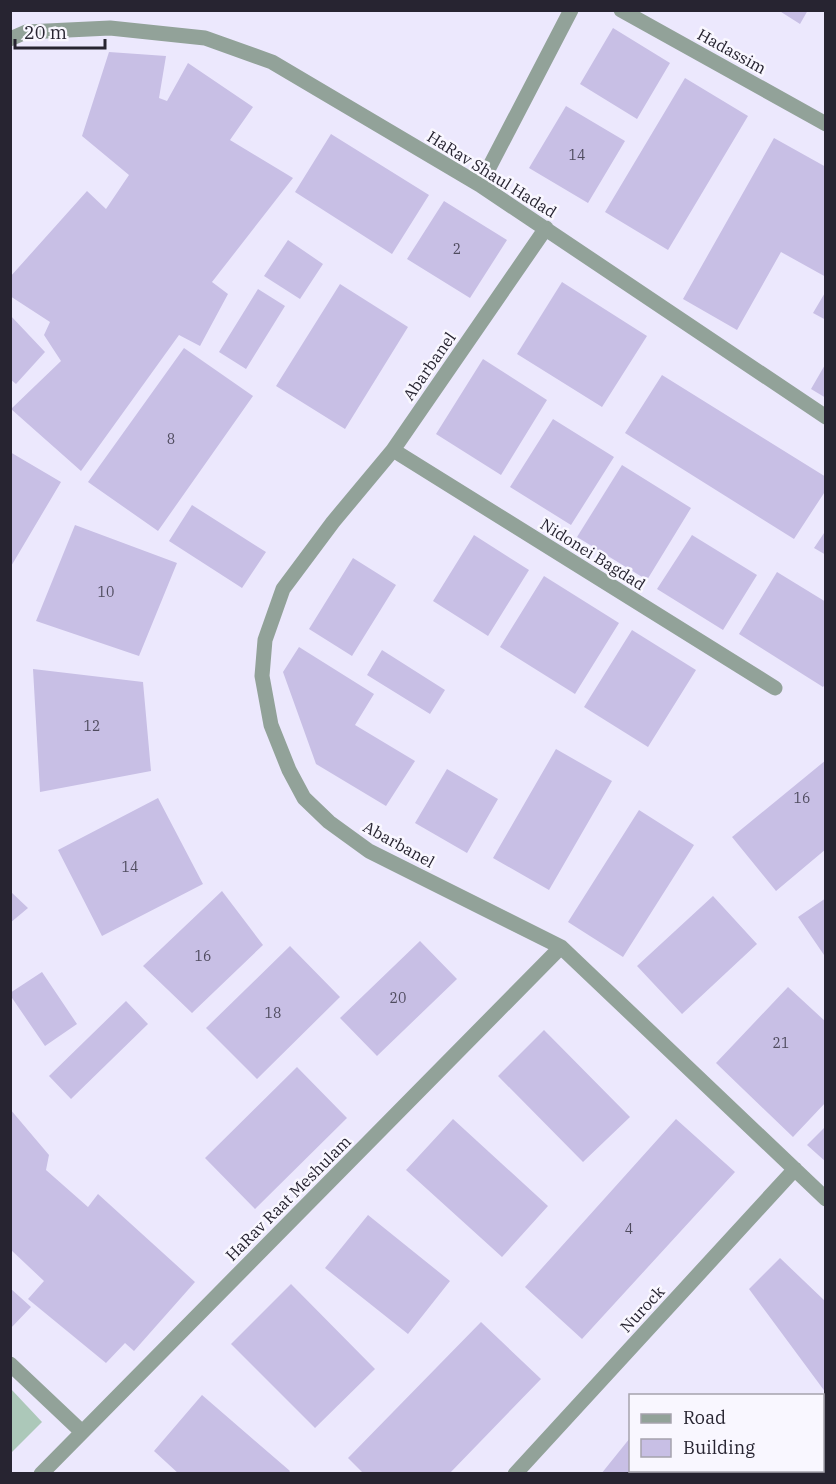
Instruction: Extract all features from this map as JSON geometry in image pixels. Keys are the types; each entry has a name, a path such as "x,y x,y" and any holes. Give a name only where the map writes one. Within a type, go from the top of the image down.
{"street":[{"path":"480,185 571,10"},
{"name":"Hadassim","path":"621,10 825,124"},
{"name":"HaRav Shaul Hadad","path":"10,39 26,32 110,27 205,38 272,62 480,185 825,417"},
{"name":"Abarbanel","path":"546,228 393,450 333,522 283,589 266,640 262,676 271,725 303,798 329,822 369,851 561,947 825,1199"},
{"name":"Nidonei Bagdad","path":"393,450 775,688"},
{"name":"HaRav Raat Meshulam","path":"41,1473 561,947"},
{"name":"Nurock","path":"515,1473 795,1169"},
{"path":"10,1364 82,1432"}],"green space":[{"path":"11,1389 42,1422 11,1453"}],"building":[{"path":"778,10 808,10 800,24"},
{"path":"613,28 670,63 637,119 580,84"},
{"path":"109,52 166,56 159,98 167,101 188,63 253,107 230,140 293,178 212,282 228,294 200,346 179,335 81,471 11,409 61,361 44,335 50,322 10,296 10,277 87,191 106,209 129,175 82,136"},
{"path":"685,78 748,116 668,250 605,212"},
{"path":"566,106 625,141 588,203 529,168"},
{"path":"331,134 429,195 392,254 295,192"},
{"path":"774,138 826,167 826,277 781,252 737,330 683,299"},
{"path":"444,201 507,240 470,298 407,259"},
{"path":"288,240 323,264 300,299 264,276"},
{"path":"562,282 647,336 602,407 517,354"},
{"path":"340,284 408,327 345,429 276,386"},
{"path":"258,289 285,306 246,369 219,352"},
{"path":"826,291 826,320 813,313"},
{"path":"10,315 45,352 16,384 10,379"},
{"path":"184,348 253,396 158,531 88,482"},
{"path":"483,359 547,400 501,475 436,434"},
{"path":"826,363 826,398 811,389"},
{"path":"662,375 826,477 826,490 794,539 625,433"},
{"path":"553,419 614,457 571,525 510,487"},
{"path":"10,452 61,482 10,568"},
{"path":"622,465 691,508 647,580 577,537"},
{"path":"192,505 266,552 242,588 169,541"},
{"path":"75,525 177,563 139,656 36,621"},
{"path":"826,530 826,555 814,548"},
{"path":"474,535 529,570 488,636 433,601"},
{"path":"692,535 757,575 723,630 657,589"},
{"path":"353,558 396,585 352,656 309,629"},
{"path":"777,572 826,602 826,683 823,687 739,634"},
{"path":"544,576 619,623 575,694 500,647"},
{"path":"632,630 696,670 648,747 584,707"},
{"path":"299,647 374,694 355,725 415,761 386,806 316,764 283,672"},
{"path":"382,650 445,690 430,714 367,675"},
{"path":"33,669 143,682 151,771 40,792"},
{"path":"556,749 612,781 549,890 493,858"},
{"path":"826,760 826,849 776,891 732,837"},
{"path":"447,769 498,799 467,853 415,823"},
{"path":"158,798 203,884 102,936 58,850"},
{"path":"639,810 694,845 623,957 568,922"},
{"path":"10,891 28,908 10,923"},
{"path":"222,891 263,945 192,1013 143,966"},
{"path":"713,896 757,944 682,1014 637,966"},
{"path":"826,898 826,954 824,955 798,917"},
{"path":"420,941 457,979 377,1056 340,1018"},
{"path":"290,946 340,997 257,1079 206,1028"},
{"path":"42,972 77,1024 45,1046 10,995"},
{"path":"788,987 826,1022 826,1102 793,1137 716,1063"},
{"path":"126,1001 148,1024 71,1099 49,1076"},
{"path":"544,1030 630,1117 583,1162 498,1076"},
{"path":"297,1067 347,1118 255,1209 205,1158"},
{"path":"10,1109 49,1155 46,1170 88,1207 98,1194 195,1282 134,1351 125,1343 106,1363 28,1299 44,1281 10,1249"},
{"path":"453,1119 548,1206 502,1257 406,1170"},
{"path":"676,1119 735,1172 582,1339 525,1287"},
{"path":"826,1126 826,1162 807,1145"},
{"path":"368,1215 450,1281 408,1334 325,1268"},
{"path":"780,1258 826,1302 826,1393 749,1289"},
{"path":"291,1284 375,1369 315,1428 231,1344"},
{"path":"10,1288 31,1307 10,1329"},
{"path":"481,1322 541,1379 449,1474 364,1474 348,1458"},
{"path":"202,1395 290,1471 288,1474 179,1474 154,1451"},
{"path":"629,1439 629,1472 660,1472 661,1474 601,1474"},
{"path":"749,1472 804,1472 805,1474 748,1474"}]}
